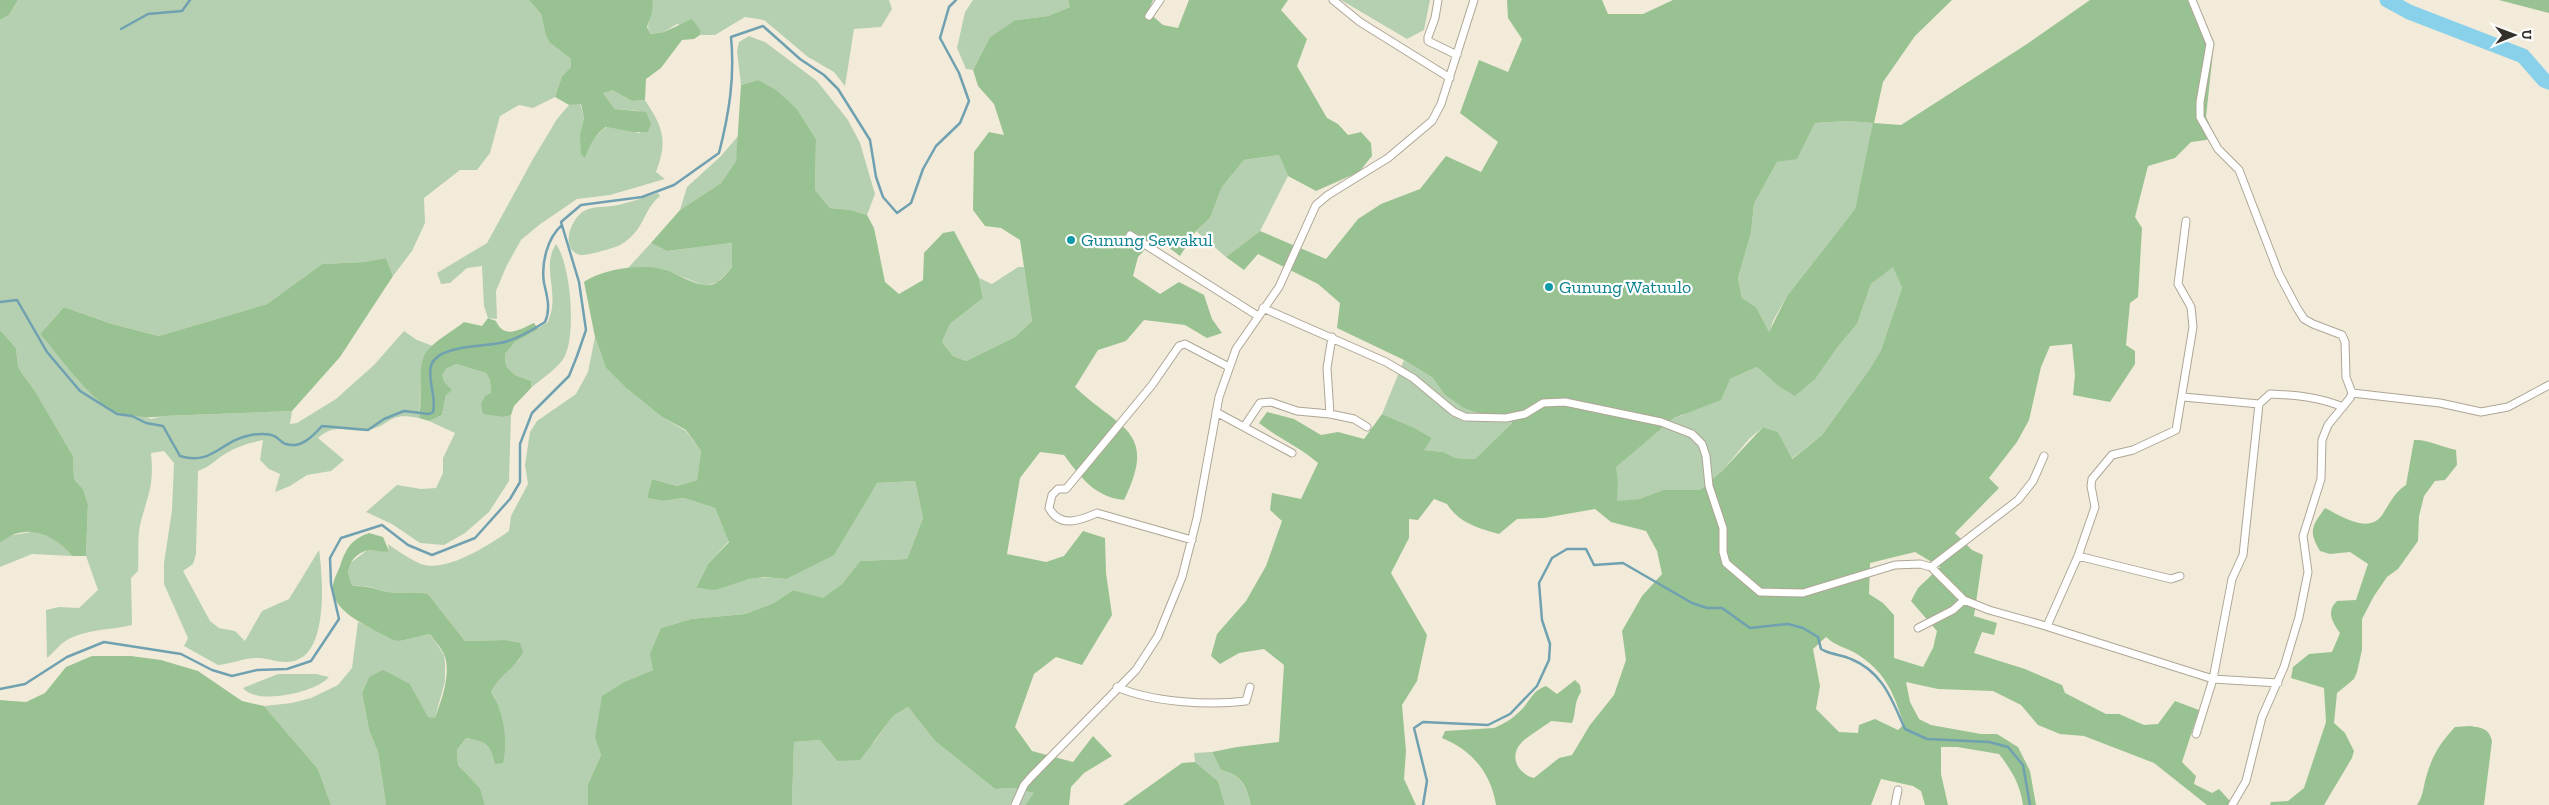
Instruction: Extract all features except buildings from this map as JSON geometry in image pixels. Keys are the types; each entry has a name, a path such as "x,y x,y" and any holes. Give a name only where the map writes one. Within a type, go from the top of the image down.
{"street":[{"path":"1149,16 1160,0"},
{"path":"1333,0 1360,22 1450,78"},
{"path":"1438,0 1438,9 1428,41 1457,55"},
{"path":"1015,805 1024,785 1117,687 1136,670 1158,636 1182,577 1192,540 1216,412 1236,349 1282,281 1316,205 1328,195 1388,158 1429,126 1441,104 1474,0"},
{"path":"2192,0 2210,44 2200,102 2200,118 2218,149 2239,170 2279,274 2304,319 2312,324 2342,335 2345,342 2346,377 2352,393"},
{"path":"2047,626 2078,556 2095,507 2090,486 2092,479 2112,455 2133,450 2176,430 2183,397 2192,327 2191,306 2178,284 2186,221"},
{"path":"1130,235 1258,316"},
{"path":"1263,308 1332,337 1413,378 1454,412 1466,417 1506,418 1525,414 1543,403 1565,402 1661,422 1692,434 1702,444 1706,456 1709,486 1723,528 1723,552 1726,564 1760,592 1803,593 1895,565 1908,563 1931,567 1964,600 2010,617 2047,626 2213,680 2278,682"},
{"path":"1330,414 1327,368 1332,337"},
{"path":"1192,540 1097,514 1083,520 1062,522 1054,517 1049,508 1052,496 1058,489 1066,489 1152,385 1180,346 1185,344 1229,367"},
{"path":"2352,393 2440,403 2481,412 2508,407 2549,385"},
{"path":"2232,805 2246,781 2262,717 2292,645 2308,572 2303,536 2322,479 2322,440 2328,425 2352,393"},
{"path":"2196,734 2213,680 2232,579 2243,555 2259,404 2270,394 2301,395 2324,399 2343,407"},
{"path":"2183,397 2259,404"},
{"path":"1244,427 1260,403 1271,402 1297,411 1330,414 1354,419 1367,427"},
{"path":"1216,412 1292,453"},
{"path":"1931,567 2018,500 2033,481 2044,456"},
{"path":"2078,556 2171,578 2180,576"},
{"path":"1918,628 1953,610 1964,600"},
{"path":"1117,687 1151,697 1210,702 1246,701 1250,687"},
{"path":"1895,805 1898,790"}],"green space":[{"path":"0,0 18,0 9,15 0,20"},
{"path":"18,0 529,0 541,14 546,36 550,43 571,59 571,67 562,76 555,97 533,108 519,105 500,116 490,153 477,170 460,170 424,198 425,223 412,251 393,276 386,258 364,262 322,264 267,304 159,336 112,324 64,307 40,334 93,394 151,419 164,416 292,411 290,424 297,423 336,399 374,365 404,331 417,340 433,346 427,352 421,369 419,418 401,416 367,430 336,429 324,433 318,438 344,460 331,471 307,475 290,486 275,492 280,474 269,469 260,460 263,440 234,449 198,471 196,554 193,564 183,571 210,621 219,628 235,631 245,641 262,611 289,599 319,550 322,594 319,627 314,642 307,653 297,660 283,662 254,658 218,665 184,646 188,638 164,584 164,563 172,510 174,463 164,451 151,453 151,481 140,527 138,571 131,578 132,625 74,636 64,642 47,658 46,610 59,607 79,608 98,590 86,556 88,504 83,489 74,479 73,456 35,391 21,372 18,366 16,348 0,330 0,20 9,15"},
{"path":"529,0 653,0 652,12 647,27 650,34 664,32 692,19 701,31 700,35 694,39 682,40 661,68 646,79 645,100 632,101 612,90 603,93 615,109 646,112 651,124 648,132 633,132 606,127 596,137 585,158 581,154 580,134 584,118 581,104 569,105 555,97 562,76 571,67 571,59 550,43 546,36 541,14"},
{"path":"653,0 889,0 892,9 881,27 854,29 845,86 834,72 808,57 764,20 745,17 715,35 700,35 701,31 677,24 664,32 649,34"},
{"path":"973,0 1068,0 1070,7 1048,16 1015,20 990,37 973,70 966,69 957,48 965,12"},
{"path":"1068,0 1153,0 1148,12 1163,25 1178,28 1189,0 1288,0 1281,10 1307,39 1297,66 1327,118 1338,124 1348,135 1361,132 1371,143 1372,156 1359,172 1316,191 1288,176 1279,155 1244,160 1222,187 1210,218 1196,231 1180,256 1156,238 1138,257 1133,276 1160,294 1179,282 1204,295 1212,319 1222,333 1207,338 1185,325 1144,320 1126,341 1098,350 1075,387 1119,422 1129,433 1135,444 1137,458 1134,476 1124,500 1097,491 1083,479 1064,455 1040,452 1020,478 1007,554 1046,562 1064,556 1083,531 1105,538 1106,573 1112,615 1082,665 1056,657 1034,674 1015,727 1032,751 1073,762 1093,736 1112,756 1084,773 1071,787 1069,805 1025,805 1034,793 1013,788 995,789 935,741 908,707 893,716 860,760 837,761 820,740 794,742 792,805 588,805 588,784 601,755 595,738 602,696 626,681 653,670 650,654 661,628 691,619 745,614 774,603 793,590 823,598 842,584 860,561 907,559 923,518 915,481 877,483 834,555 786,579 764,577 749,579 715,590 696,588 708,564 729,542 715,508 684,498 663,501 647,498 652,479 677,486 697,480 701,451 686,430 662,417 625,387 606,368 595,337 584,282 601,274 635,267 666,270 695,283 705,285 717,282 727,273 732,267 732,243 667,251 651,243 680,210 721,183 736,161 741,85 758,80 776,90 797,109 816,139 815,190 830,208 851,210 867,215 874,228 885,282 899,294 923,280 924,253 943,233 954,231 979,278 983,298 950,324 942,342 953,356 966,361 1015,337 1032,321 1020,240 1001,228 985,226 973,210 974,152 989,132 1004,135 994,104 978,86 973,70 990,37 1015,20 1048,16 1070,7"},
{"path":"1341,0 1430,0 1424,30 1407,39"},
{"path":"1507,0 1602,0 1608,14 1643,14 1673,0 1952,0 1915,36 1883,82 1874,123 1901,125 2027,44 2090,0 2195,0 2214,43 2206,117 2215,136 2206,140 2191,142 2175,158 2148,166 2135,217 2142,228 2138,297 2130,303 2126,345 2135,351 2135,364 2110,402 2073,395 2075,375 2072,344 2050,346 2041,367 2029,420 2017,442 1989,478 1999,488 1955,533 1972,550 1983,555 1974,616 1997,623 1994,635 1982,632 1974,653 2025,669 2062,685 2065,693 2106,714 2119,714 2144,725 2158,724 2175,701 2199,710 2182,762 2196,776 2194,784 2212,793 2219,789 2230,801 2231,805 2207,805 2154,763 2084,736 2060,734 2038,725 2021,705 1993,691 1938,689 1906,682 1910,702 1919,719 1931,725 1981,734 1997,734 2018,747 2030,771 2036,805 2023,805 2015,778 1999,754 1957,747 1941,747 1941,774 1948,805 1925,805 1921,791 1913,786 1881,779 1871,805 1496,805 1485,773 1471,756 1453,743 1442,738 1445,731 1494,728 1517,714 1538,690 1546,686 1557,694 1575,680 1580,685 1581,692 1577,700 1572,723 1551,721 1522,742 1518,747 1515,758 1519,769 1534,778 1559,758 1572,755 1590,725 1614,695 1626,660 1622,631 1642,596 1662,574 1657,551 1646,531 1611,522 1595,509 1544,518 1517,519 1499,534 1470,524 1457,516 1447,504 1434,499 1418,520 1409,519 1409,538 1391,573 1427,635 1417,681 1402,705 1406,751 1404,779 1416,805 1251,805 1245,786 1238,778 1221,770 1212,752 1279,742 1284,665 1264,649 1239,653 1220,664 1211,656 1217,634 1246,601 1266,566 1282,521 1270,510 1272,493 1301,499 1318,463 1259,423 1267,412 1294,419 1321,435 1338,432 1364,439 1382,414 1415,428 1432,438 1424,450 1443,452 1455,458 1475,459 1512,423 1506,415 1482,414 1464,408 1444,394 1433,378 1404,360 1337,328 1340,303 1318,284 1258,254 1244,270 1226,257 1260,231 1326,259 1358,219 1381,204 1420,189 1446,156 1481,172 1498,142 1460,113 1479,60 1508,72 1522,39 1508,18","holes":["1847,121 1873,123 1855,209 1787,296 1769,332 1756,307 1742,298 1738,278 1751,233 1754,204 1777,162 1797,159 1815,123","1893,267 1902,288 1881,350 1869,370 1822,435 1792,459 1778,432 1763,427 1723,470 1700,490 1663,490 1639,499 1617,501 1618,482 1616,467 1674,418 1721,400 1730,379 1757,367 1777,385 1795,396 1815,379 1836,349 1857,324 1871,284","1915,552 1940,567 1918,588 1911,601 1937,631 1933,648 1923,667 1894,658 1894,615 1883,603 1869,594 1870,563","1826,637 1834,643 1856,653 1869,663 1877,670 1888,686 1904,724 1898,730 1875,719 1859,725 1858,733 1839,732 1816,709 1820,686 1813,649"]},
{"path":"2499,0 2549,0 2549,13"},
{"path":"749,36 765,42 817,81 848,120 860,143 875,194 867,215 851,210 830,208 815,190 816,139 797,109 758,80 741,85 737,51 739,42"},
{"path":"605,90 612,90 632,101 645,100 660,126 663,143 656,172 665,179 610,195 577,199 539,225 521,240 506,267 496,291 497,319 488,318 484,306 482,266 467,268 450,283 441,284 437,273 487,243 533,159 557,119 569,105 580,103 584,118 580,134 585,158 596,137 607,127 640,133 639,111 615,109 603,93"},
{"path":"1847,121 1874,123 1855,209 1787,296 1773,321 1769,333 1756,307 1742,298 1738,278 1751,233 1754,204 1777,162 1797,158 1815,123"},
{"path":"739,135 736,161 721,183 680,210 687,187 721,156"},
{"path":"1279,155 1288,176 1260,231 1226,257 1196,231 1210,218 1222,187 1244,160"},
{"path":"658,193 660,196 649,208 635,233 620,245 600,252 583,255 574,252 570,247 569,233 571,226 584,211 592,208 614,206"},
{"path":"651,243 667,251 732,243 732,267 718,282 705,286 663,269 628,268"},
{"path":"556,244 565,267 570,299 571,316 568,345 565,356 559,365 531,388 531,381 515,375 506,366 505,354 515,342 548,322 552,311 550,259"},
{"path":"386,258 393,276 340,357 292,411 151,417 113,411 89,392 40,334 64,307 112,324 159,336 267,304 322,264 364,262"},
{"path":"1893,266 1902,288 1881,350 1869,370 1822,435 1791,459 1778,432 1763,427 1749,439 1723,470 1700,490 1663,490 1639,499 1616,502 1618,482 1615,467 1674,418 1683,415 1730,379 1757,367 1777,385 1836,349 1857,324 1871,284"},
{"path":"1018,267 1024,267 1032,321 1015,337 966,361 953,356 942,342 950,324 983,298 979,278 992,284"},
{"path":"488,318 496,321 499,327 508,332 534,323 538,329 515,342 505,354 506,366 515,375 531,381 531,388 514,406 511,415 504,417 483,414 481,404 485,396 491,393 490,380 486,373 456,364 446,369 442,375 444,382 452,390 446,395 442,415 429,421 419,418 422,364 427,351 464,322 482,326"},
{"path":"0,330 16,348 18,366 21,372 35,391 73,456 74,479 83,489 88,504 86,556 72,556 57,541 38,533 19,533 0,543"},
{"path":"595,337 606,368 625,387 662,417 686,431 701,451 697,480 677,486 652,479 647,498 663,501 684,498 715,508 729,541 708,564 696,588 719,588 759,578 786,579 857,513 877,483 915,481 923,518 907,559 860,561 842,584 823,599 793,590 774,603 745,614 691,619 661,628 653,670 626,681 595,738 601,755 588,784 588,805 485,805 480,788 458,765 457,750 466,738 483,743 489,747 495,764 495,698 491,692 497,679 520,659 504,640 465,641 428,594 393,593 368,587 353,586 349,580 349,564 366,551 389,551 388,544 421,564 431,566 442,565 479,550 509,531 511,516 528,484 525,465 530,432 537,421 576,394 588,372"},
{"path":"1404,360 1433,378 1444,394 1507,415 1512,423 1475,459 1454,458 1443,452 1423,450 1432,438 1415,428 1382,414"},
{"path":"456,364 486,373 490,380 491,393 489,396 504,417 511,415 509,481 489,512 465,533 444,545 420,543 392,524 366,512 397,485 421,489 436,488 443,473 443,458 455,433 429,421 442,415 446,395 441,375 446,369"},
{"path":"2414,440 2429,442 2456,450 2457,465 2445,480 2435,481 2424,496 2419,516 2418,541 2398,569 2387,577 2362,619 2362,650 2357,672 2354,679 2337,693 2334,723 2345,733 2354,751 2352,758 2324,805 2270,805 2271,802 2288,801 2304,788 2326,722 2324,688 2291,678 2293,667 2309,654 2332,652 2340,633 2331,617 2332,609 2337,601 2356,600 2368,564 2350,552 2330,554 2320,551 2314,538 2313,529 2325,508 2348,520 2364,524 2372,523 2378,519 2391,500 2406,485"},
{"path":"37,531 56,540 72,556 32,554 0,567 0,543 8,536"},
{"path":"369,533 383,537 389,551 365,551 355,557 349,571 350,581 353,586 368,587 393,593 428,594 465,641 504,640 520,643 523,652 520,658 498,681 491,692 499,708 504,726 505,745 503,763 495,764 489,747 479,741 466,738 457,750 458,765 480,788 485,805 386,805 378,752 369,730 362,693 369,677 383,670 410,684 428,717 435,718 445,687 447,670 444,654 430,634 400,641 393,640 364,625 345,612 338,604 334,595 333,585 343,557 354,541"},
{"path":"358,622 400,641 430,634 444,655 445,681 435,718 428,718 410,684 369,677 362,693 369,730 378,752 386,805 331,805 318,769 264,706 292,703 311,698 338,685 352,668"},
{"path":"92,656 131,656 161,660 198,671 242,701 264,706 318,769 331,805 0,805 0,700 26,702 45,693 66,667"},
{"path":"278,674 316,674 329,677 312,688 287,695 261,696 250,693 243,688"},
{"path":"908,707 935,741 995,789 1013,788 1035,793 1025,805 792,805 794,742 820,740 837,761 874,742 893,716"},
{"path":"2470,726 2487,731 2492,741 2484,805 2417,805 2432,760 2442,743 2455,727"},
{"path":"1212,752 1221,770 1238,778 1245,786 1251,805 1225,805 1218,781 1195,762 1194,753"},
{"path":"1195,762 1218,781 1225,805 1123,805 1182,763"}],"waterway":[{"path":"121,29 148,14 182,11 190,0"},
{"path":"0,689 25,684 67,657 104,642 181,654 212,670 232,676 257,670 287,669 311,661 339,619 331,584 330,558 341,538 382,525 408,545 432,555 475,538 510,499 520,482 520,444 532,413 569,376 586,330 579,282 561,222 581,205 642,197 674,185 719,153 730,95 732,67 731,37 763,26 800,59 824,75 838,89 870,140 876,177 883,197 897,213 911,203 923,169 936,146 960,123 969,101 959,73 940,38 949,7 956,0"},
{"path":"2387,0 2409,12 2523,56 2544,80 2549,82"},
{"path":"0,302 17,300 47,352 80,391 117,414 132,416 146,423 163,426 180,456 201,458 241,438 256,434 271,435 284,443 297,445 311,437 322,426 368,430 384,419 404,411 429,414 433,412 434,406 430,372 435,359 443,353 453,350 508,341 523,335 545,322 548,307 543,276 544,260 552,237 562,225"},
{"path":"1423,805 1427,781 1414,728 1423,722 1488,725 1510,714 1537,686 1549,660 1550,644 1542,620 1539,583 1552,558 1567,549 1586,549 1594,565 1623,563 1692,603 1707,608 1722,608 1750,628 1788,624 1803,628 1818,637 1821,649 1851,659 1871,671 1879,679 1891,698 1905,729 1927,739 1989,742 2008,747 2023,765 2030,805"}],"place":[{"name":"Gunung Sewakul","path":"1071,240"},
{"name":"Gunung Watuulo","path":"1549,287"}]}
